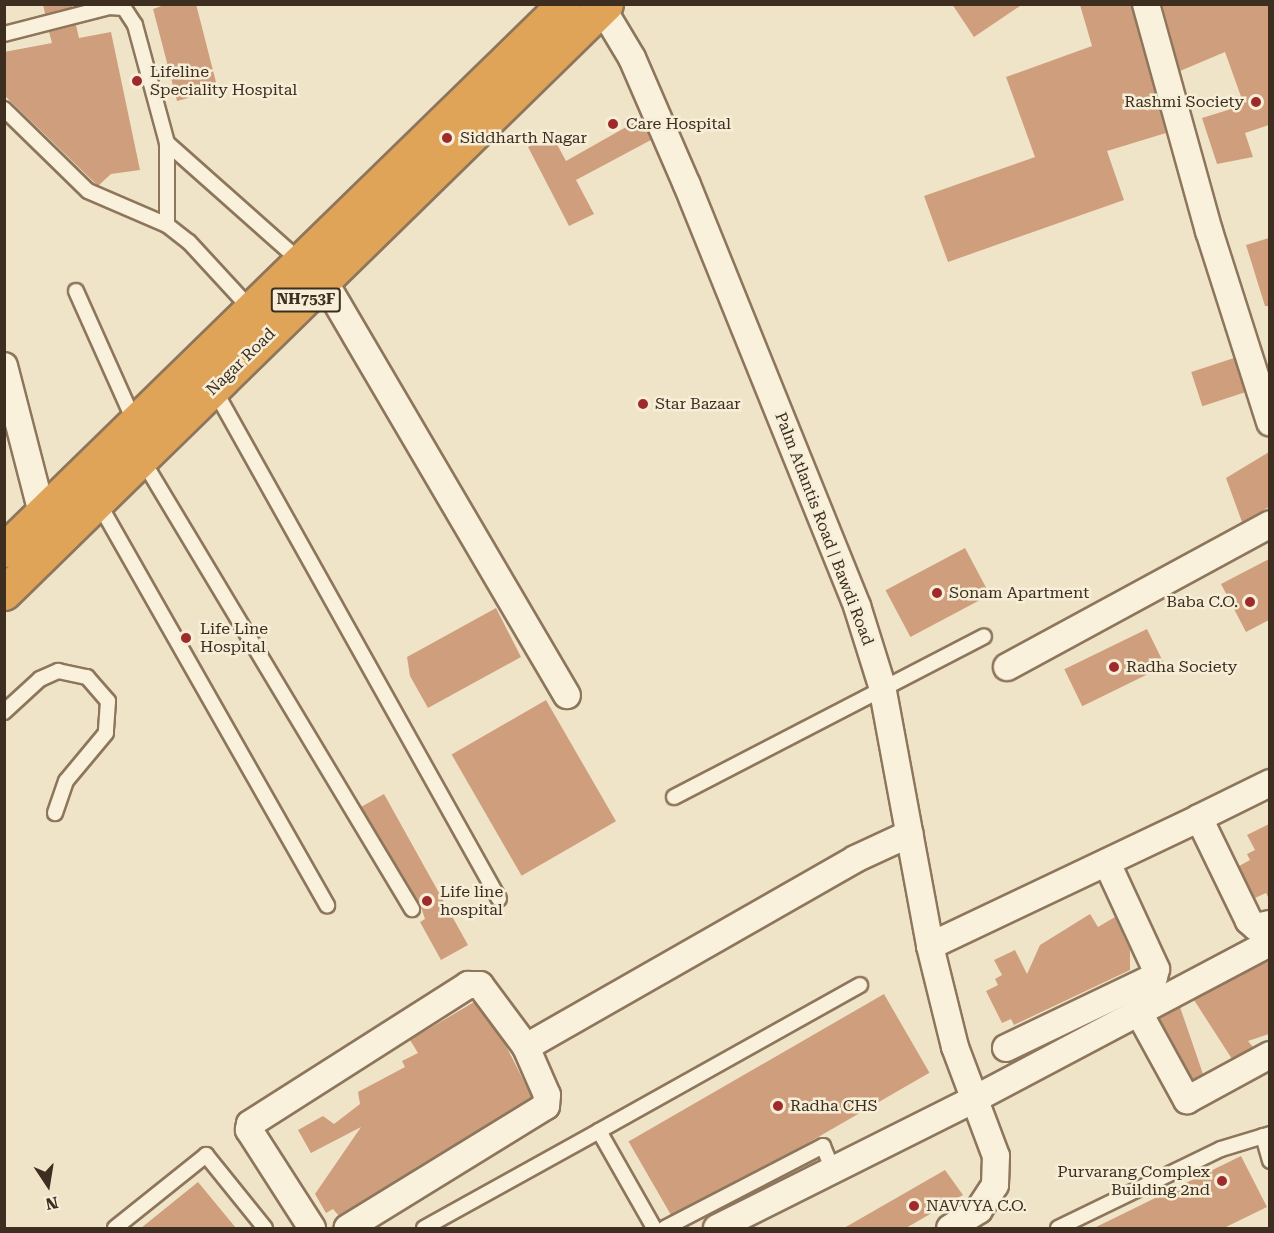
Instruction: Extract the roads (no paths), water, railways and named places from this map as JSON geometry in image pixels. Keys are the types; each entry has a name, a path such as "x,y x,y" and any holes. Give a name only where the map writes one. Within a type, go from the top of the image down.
{"highway":[{"name":"Nagar Road","path":"4,550 564,4"},
{"name":"Nagar Road","path":"4,593 325,283 604,6"},
{"path":"345,217 363,245"}],"street":[{"path":"1146,4 1209,231 1269,422"},
{"name":"Palm Atlantis Road | Bawdi Road","path":"604,6 632,58 687,185 857,606 882,686 930,946 973,1100 996,1156 995,1185 979,1210 950,1228"},
{"path":"325,283 567,695"},
{"path":"4,366 42,513"},
{"path":"1007,667 1269,524"},
{"path":"930,946 1107,863 1269,783"},
{"path":"1199,818 1249,921 1256,927 1269,924"},
{"path":"526,1047 855,859 909,834"},
{"path":"1006,1048 1154,977 1156,969 1107,863"},
{"path":"717,1228 973,1100 1138,1011 1269,944"},
{"path":"312,1228 249,1130 250,1124 474,983 498,1005 526,1047 547,1095 543,1109 348,1228"},
{"path":"1138,1011 1187,1100 1269,1055"}],"lane":[{"path":"4,33 87,8 130,6 167,143 167,225"},
{"path":"4,109 88,191 167,225 250,308"},
{"path":"167,143 300,261"},
{"path":"76,291 135,423"},
{"path":"214,389 499,899"},
{"path":"142,459 412,909"},
{"path":"98,501 327,905"},
{"path":"674,797 882,686 984,636"},
{"path":"4,712 40,679 58,671 87,677 108,701 106,733 66,781 55,813"},
{"path":"424,1228 860,985"},
{"path":"599,1131 654,1228"},
{"path":"1058,1228 1221,1149 1266,1135 1269,1161"},
{"path":"665,1228 823,1146 833,1171"},
{"path":"116,1228 206,1155 265,1228"}],"place":[{"name":"Lifeline Speciality Hospital","path":"137,81"},
{"name":"Rashmi Society","path":"1256,102"},
{"name":"Care Hospital","path":"613,124"},
{"name":"Siddharth Nagar","path":"447,138"},
{"name":"Star Bazaar","path":"643,404"},
{"name":"Sonam Apartment","path":"937,593"},
{"name":"Baba C.O.","path":"1250,602"},
{"name":"Life Line Hospital","path":"186,638"},
{"name":"Radha Society","path":"1114,667"},
{"name":"Life line hospital","path":"427,901"},
{"name":"Radha CHS","path":"778,1106"},
{"name":"Purvarang Complex Building 2nd","path":"1222,1181"},
{"name":"NAVVYA C.O.","path":"914,1206"}]}
